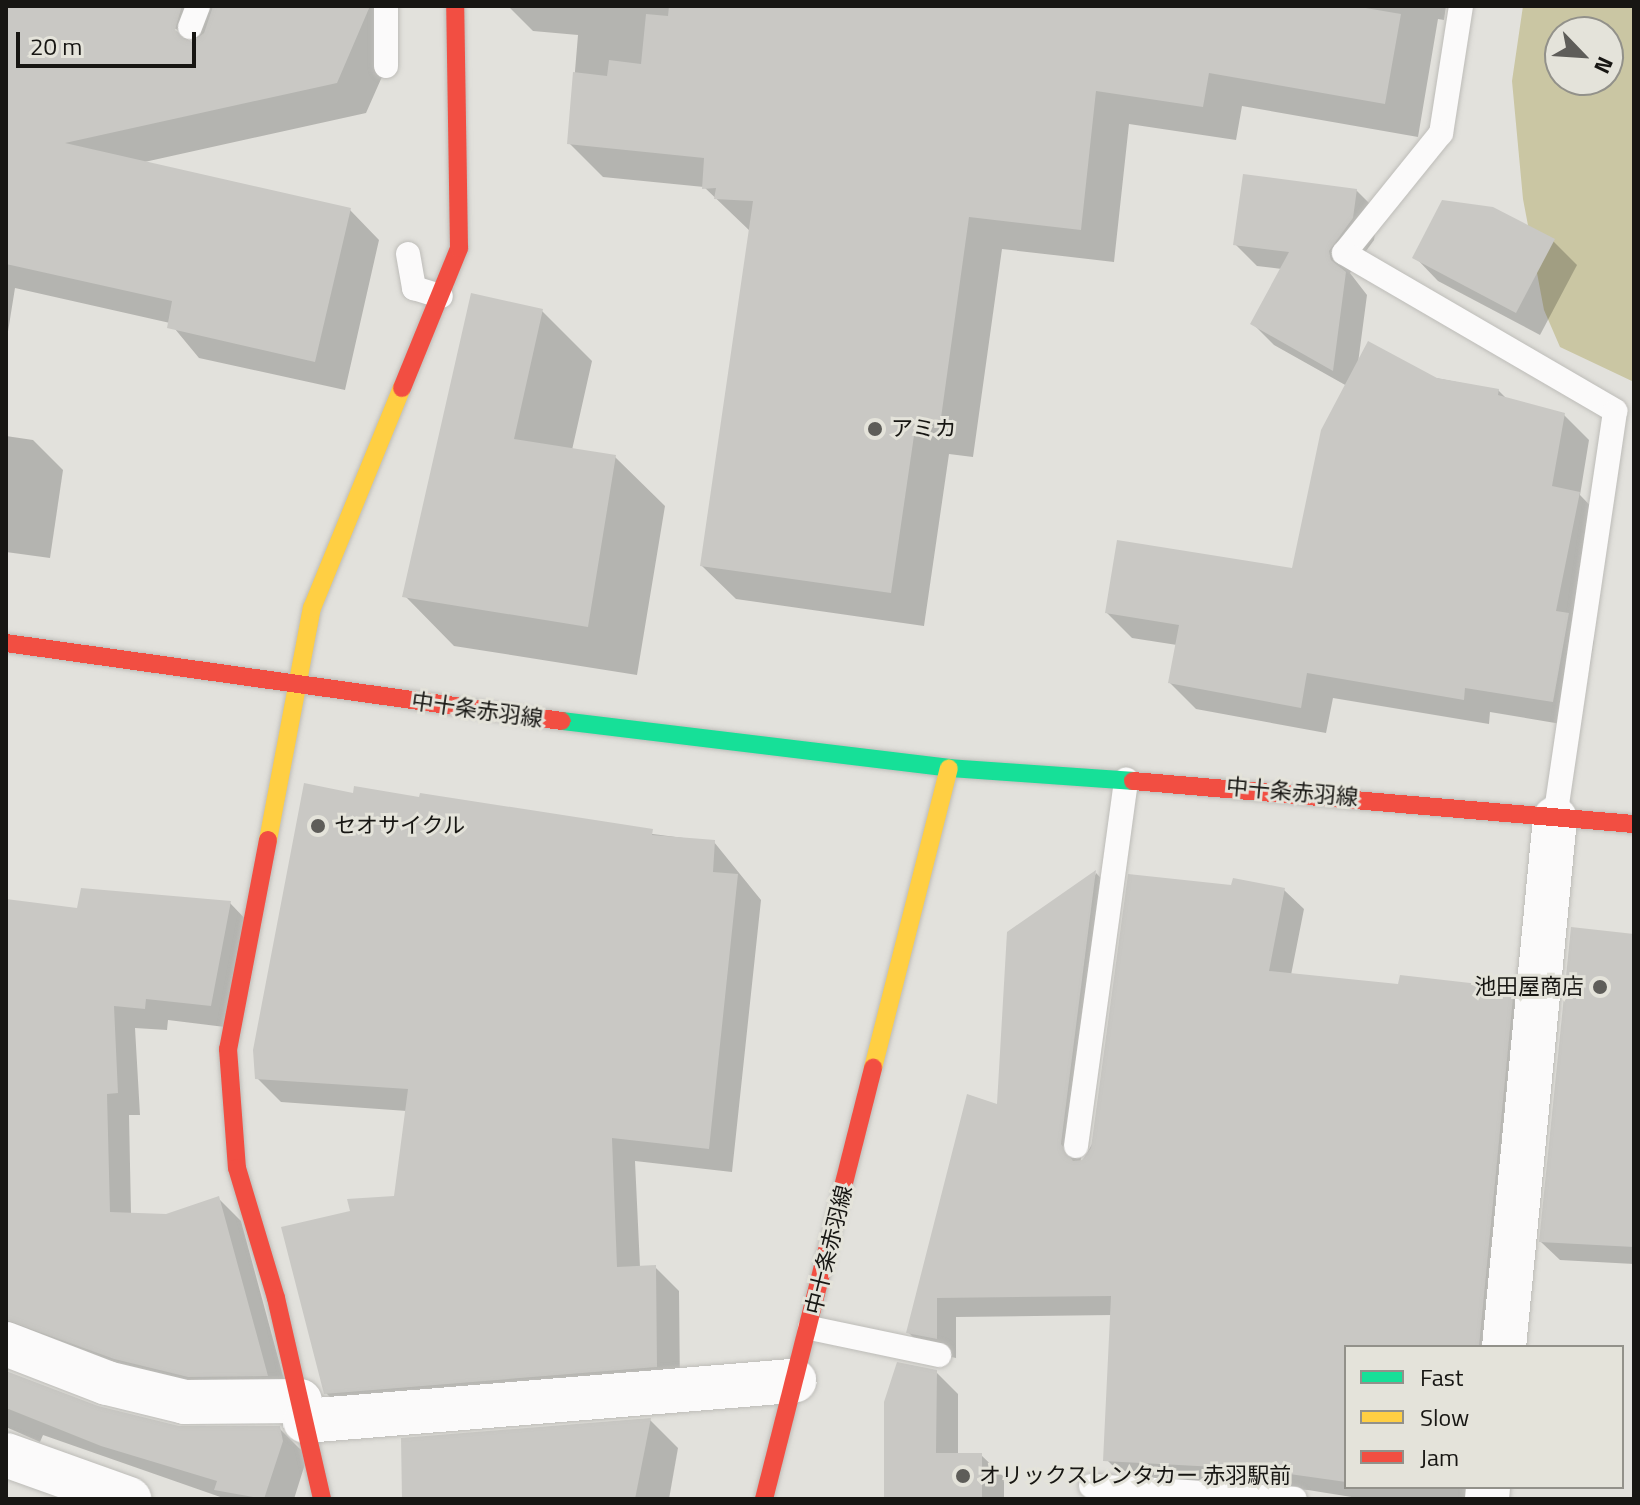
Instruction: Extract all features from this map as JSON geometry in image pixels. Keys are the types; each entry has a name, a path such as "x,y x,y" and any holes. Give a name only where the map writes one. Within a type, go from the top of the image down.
{"main road":[{"path":"322,1499 302,1411 237,1168 228,1049 295,683 317,595 459,248 455,6"},
{"name":"中十条赤羽線","path":"6,643 949,768 1126,779 1634,824"},
{"name":"中十条赤羽線","path":"764,1499 810,1328 949,768"}],"street":[{"path":"1504,1345 1555,818"},
{"path":"6,1344 107,1383 185,1402 302,1411 794,1381"},
{"path":"6,1455 129,1499"}],"lane":[{"path":"386,6 386,66"},
{"path":"1461,6 1441,133 1344,253 1625,406 1555,818"},
{"path":"408,254 414,288 441,296"},
{"path":"1076,1146 1126,779"},
{"path":"810,1328 939,1355"},
{"path":"1091,1486 1295,1499"}],"shaded area":[{"path":"1523,6 1634,6 1634,382 1560,347 1544,310 1523,199 1512,81"}],"building":[{"path":"6,6 182,6 175,30 192,42 204,33 213,6 370,6 337,83 65,143 351,208 315,362 167,328 172,301 6,264"},
{"path":"669,6 1354,6 1401,14 1385,104 1209,73 1203,107 1096,91 1081,230 969,217 940,425 916,422 891,593 700,566 753,201 714,199 716,188 702,189 704,158 567,144 573,72 607,76 609,60 641,64 646,14 668,16"},
{"path":"1243,174 1357,189 1353,218 1329,251 1331,260 1346,272 1333,371 1250,324 1289,252 1233,245"},
{"path":"1442,200 1493,207 1555,239 1516,313 1412,258"},
{"path":"471,293 543,309 514,439 616,455 588,627 402,597"},
{"path":"1368,341 1437,378 1499,389 1498,395 1565,413 1552,486 1580,492 1556,611 1569,613 1553,702 1465,688 1464,700 1307,673 1301,708 1168,683 1179,625 1105,613 1117,540 1292,568 1321,430"},
{"path":"304,783 353,793 354,786 419,797 420,793 653,829 652,835 715,840 713,872 738,874 709,1149 612,1138 617,1267 656,1265 657,1367 324,1394 281,1227 350,1211 347,1199 394,1196 408,1089 255,1079 253,1050"},
{"path":"1096,870 1061,1144 1073,1161 1082,1160 1091,1148 1128,874 1231,885 1233,878 1285,888 1269,971 1398,984 1400,975 1514,988 1479,1345 1344,1345 1344,1482 1254,1469 1103,1461 1111,1296 937,1298 937,1339 906,1333 967,1094 997,1104 1007,932"},
{"path":"81,888 231,901 211,1006 146,999 145,1009 114,1006 118,1093 107,1094 110,1212 166,1214 219,1196 268,1376 188,1377 114,1359 6,1320 6,899 77,908"},
{"path":"1571,927 1634,934 1634,1247 1539,1242"},
{"path":"897,1362 937,1370 936,1453 982,1453 982,1499 884,1499 884,1402"},
{"path":"6,1371 98,1406 179,1426 280,1426 283,1441 264,1499 214,1490 217,1481 101,1446 6,1408"},
{"path":"651,1418 635,1499 402,1499 401,1438"}],"traffic: fast":[{"path":"562,721 949,768 1133,781"}],"traffic: slow":[{"path":"268,840 312,608 402,388"},
{"path":"873,1068 949,768"}],"traffic: jam":[{"path":"402,388 459,248 455,6"},
{"path":"6,643 562,721"},
{"path":"1133,781 1634,824"},
{"path":"268,840 228,1049 237,1168 276,1298 322,1499"},
{"path":"764,1499 873,1068"}],"place":[{"name":"アミカ","path":"875,429"},
{"name":"セオサイクル","path":"318,826"},
{"name":"池田屋商店","path":"1600,987"},
{"name":"オリックスレンタカー 赤羽駅前","path":"963,1476"}]}
